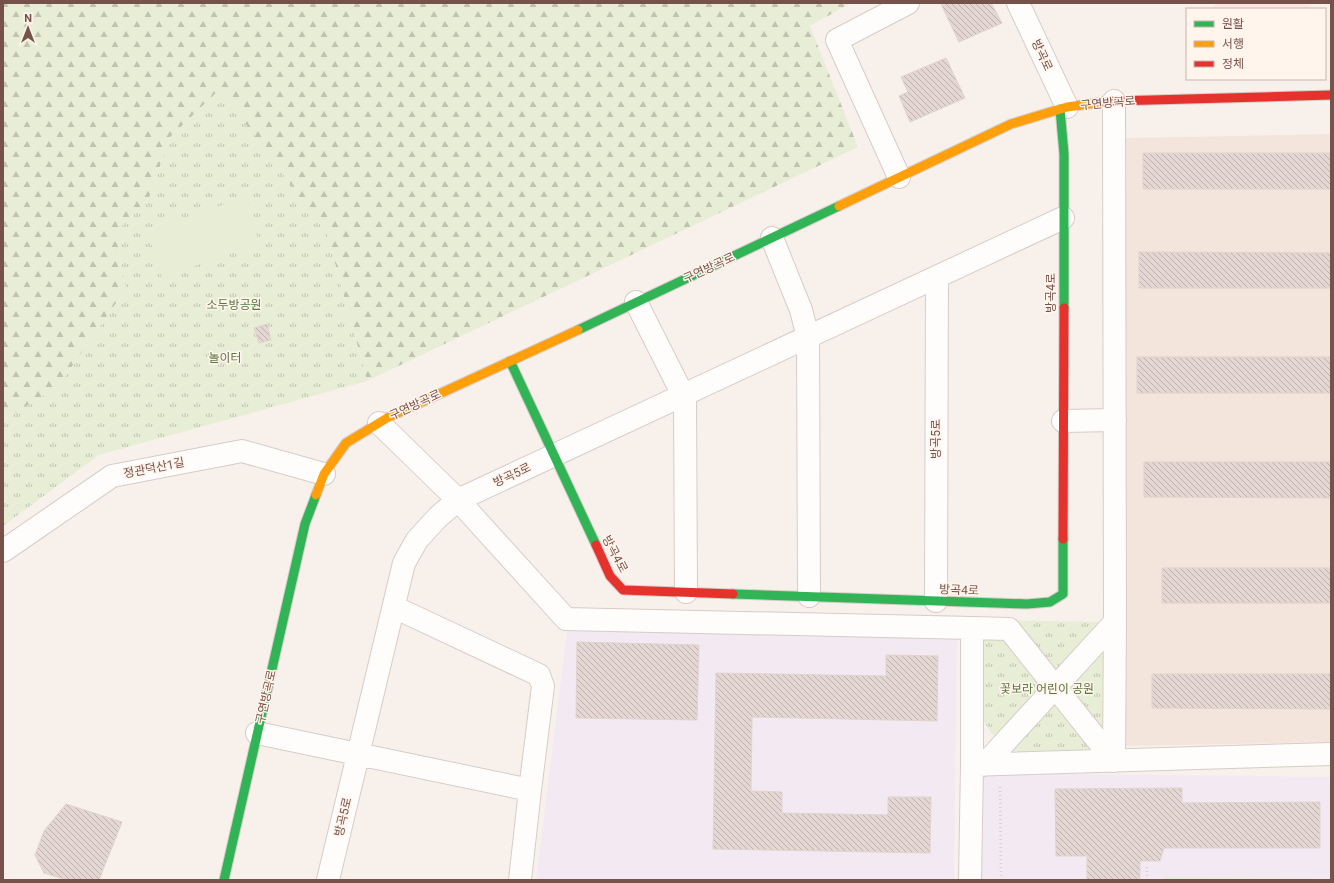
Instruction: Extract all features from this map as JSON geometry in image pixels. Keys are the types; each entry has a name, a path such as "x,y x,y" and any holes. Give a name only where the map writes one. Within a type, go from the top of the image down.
{"street":[{"path":"900,177 838,40 908,3"},
{"name":"방곡로","path":"1018,3 1063,108"},
{"name":"구연방곡로","path":"224,880 305,524 324,474 346,443 387,418 772,238 1011,124 1063,108 1114,101 1331,95"},
{"path":"1114,101 1114,761"},
{"name":"방곡4로","path":"510,361 610,576 623,590 1027,604 1050,602 1063,594 1063,108"},
{"name":"방곡5로","path":"328,880 404,563 417,540 438,517 458,500 1063,218"},
{"path":"772,238 801,310 808,337 809,596"},
{"name":"방곡5로","path":"936,601 937,277"},
{"path":"636,302 685,399 686,592"},
{"path":"1063,420 1115,420"},
{"path":"379,423 458,500 566,619 1010,629 1114,761"},
{"name":"정관덕산1길","path":"3,551 112,476 242,451 324,474"},
{"path":"394,607 539,675 543,686 520,880"},
{"path":"985,764 1115,622"},
{"path":"970,880 985,764 972,628"},
{"path":"257,733 530,790"},
{"path":"985,764 1331,754"}],"path":[{"path":"985,764 1001,880"},
{"path":"1147,864 1147,880"}],"shaded area":[{"path":"1214,3 1311,3 1311,8 1214,8"},
{"path":"1331,134 1331,742 1126,746 1126,138"},
{"path":"567,631 957,638 954,880 536,880"},
{"path":"980,773 1331,777 1331,880 979,880"}],"green space":[{"path":"3,3 851,3 810,26 858,147 367,381 327,234 170,137 149,198 116,232 126,289 57,388 3,420"},
{"name":"소두방공원","path":"220,89 327,234 367,381 99,455 3,526 3,420 57,388 126,289 116,232 149,198 170,137"},
{"path":"246,197 259,243 162,278 147,231"},
{"name":"꽃보라 어린이 공원","path":"980,620 1115,622 1114,761 1021,756 991,733 980,715"},
{"path":"1165,877 1331,879 1331,880 1165,880"}],"building":[{"path":"991,3 1002,23 959,42 941,4"},
{"path":"946,58 965,98 910,122 899,96 908,92 901,77"},
{"path":"1143,153 1331,153 1331,189 1143,189"},
{"path":"1139,252 1331,253 1331,288 1139,288"},
{"path":"267,324 271,340 259,343 254,328"},
{"path":"1137,357 1331,357 1331,393 1137,393"},
{"path":"1144,462 1331,462 1331,498 1144,497"},
{"path":"1162,568 1331,568 1331,603 1162,603"},
{"path":"577,642 699,645 697,720 576,718"},
{"path":"886,655 938,656 937,721 752,717 751,791 782,792 782,813 888,815 888,797 931,797 930,853 713,849 716,673 886,676"},
{"path":"1152,674 1331,674 1331,709 1152,708"},
{"path":"1182,788 1182,803 1320,802 1320,848 1164,848 1160,861 1140,861 1140,880 1087,880 1087,856 1056,856 1055,789"},
{"path":"66,804 122,822 99,880 67,880 44,873 35,855 44,831"}],"traffic: fast":[{"path":"1060,109 1064,154 1064,308"},
{"path":"578,330 839,206"},
{"path":"510,361 596,545"},
{"path":"224,880 305,524 316,495"},
{"path":"733,594 1027,604 1050,602 1063,594 1063,539"}],"traffic: slow":[{"path":"839,206 1011,124 1067,107 1103,102"},
{"path":"316,495 324,474 346,443 387,418 578,330"}],"traffic: jam":[{"path":"1103,102 1331,95"},
{"path":"1063,539 1064,308"},
{"path":"596,545 610,576 623,590 733,594"}],"park label":[{"name":"놀이터","path":"225,358"}]}
